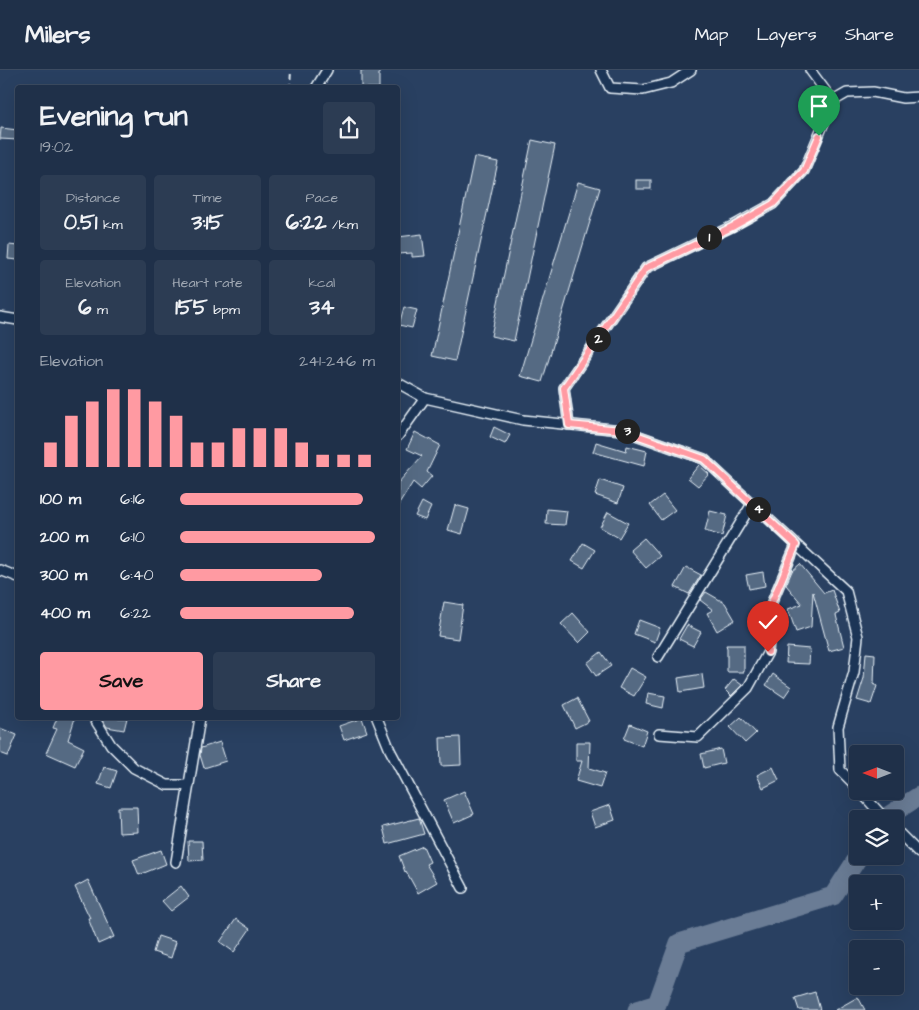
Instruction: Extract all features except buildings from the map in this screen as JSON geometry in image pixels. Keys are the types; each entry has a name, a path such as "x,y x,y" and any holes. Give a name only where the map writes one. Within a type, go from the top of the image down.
{"street":[{"path":"318,85 327,70"},
{"path":"600,70 610,88 643,90 671,83 691,70"},
{"path":"810,70 834,101"},
{"path":"569,425 564,388 646,268 734,226 773,204 804,171 834,101 847,93 856,92 873,92 903,98 919,98"},
{"path":"0,317 15,320"},
{"path":"400,384 425,398 524,420 622,430 704,459 846,591 858,637 854,672 838,727 840,770 849,779"},
{"path":"400,433 425,398"},
{"path":"658,657 752,504"},
{"path":"659,734 698,737 748,688 768,652 772,602 796,545"},
{"path":"0,570 15,577"},
{"path":"95,720 110,746 134,768 166,785 188,785"},
{"path":"176,862 200,720"},
{"path":"378,720 390,750 463,888"},
{"path":"868,800 877,810"},
{"path":"904,838 919,853"}],"path":[{"path":"290,85 291,70"}],"waterway":[{"path":"897,810 919,796"},
{"path":"637,1010 657,1004 679,943 833,896 853,865"}],"route":[{"path":"768,652 772,602 796,545 704,459 622,430 569,425 564,388 646,268 734,226 773,204 804,171 819,136"}]}
